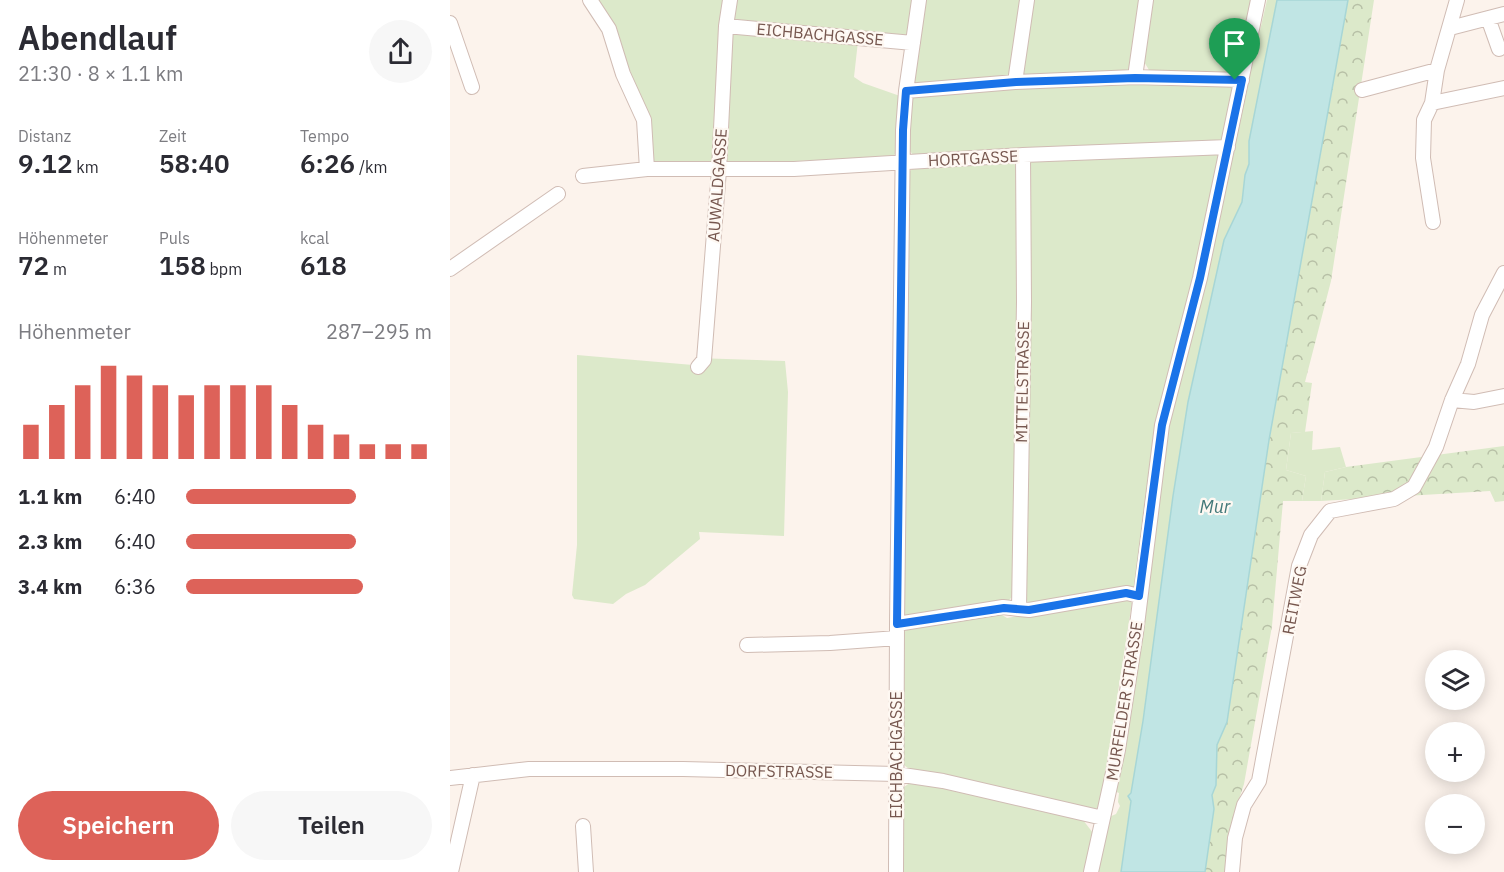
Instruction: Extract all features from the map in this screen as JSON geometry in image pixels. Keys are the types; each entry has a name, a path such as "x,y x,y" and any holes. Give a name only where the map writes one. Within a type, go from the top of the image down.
{"street":[{"path":"590,0 609,29 623,74 644,120 647,169"},
{"name":"AUWALDGASSE","path":"698,367 704,360 719,170 726,26 730,0"},
{"name":"EICHBACHGASSE","path":"896,872 903,162 906,91 918,0"},
{"path":"1016,82 1027,0"},
{"path":"1135,78 1146,0"},
{"name":"MURFELDER STRASSE","path":"1091,872 1118,750 1136,633 1162,425 1200,278 1258,0"},
{"path":"1433,222 1422,158 1424,120 1432,103 1437,70 1457,0"},
{"path":"1450,28 1504,14"},
{"path":"1488,18 1498,49"},
{"path":"450,22 472,87"},
{"name":"EICHBACHGASSE","path":"726,26 913,43"},
{"path":"1362,90 1437,70"},
{"path":"906,91 1016,82 1135,78 1242,80"},
{"path":"1432,103 1504,88"},
{"name":"HORTGASSE","path":"583,176 647,169 794,169 1023,155 1228,147"},
{"name":"MITTELSTRASSE","path":"1019,609 1024,302 1023,155"},
{"path":"450,269 558,194"},
{"name":"REITWEG","path":"1232,872 1234,838 1244,805 1258,781 1271,725 1299,566 1311,535 1330,511 1394,499 1414,487 1436,447 1452,400 1468,364 1482,315 1504,273"},
{"path":"1452,400 1474,402 1504,396"},
{"path":"747,645 830,643 1004,608 1029,610 1126,593 1139,596"},
{"name":"DORFSTRASSE","path":"450,778 529,769 896,774 943,781 1103,819"},
{"path":"452,872 473,775"},
{"path":"583,826 586,872"}],"green space":[{"path":"596,0 726,0 716,165 656,166 652,162"},
{"path":"735,0 912,0 907,36 733,21"},
{"path":"924,0 1023,0 1012,78 916,84 913,80"},
{"path":"1032,0 1143,0 1132,71 1025,79 1022,75"},
{"path":"1151,0 1253,0 1237,70 1228,74 1206,77 1149,70 1143,60"},
{"path":"1267,0 1277,0 1249,141 1249,164 1245,175 1242,202 1224,240 1188,402 1143,721 1131,793 1128,796 1131,800 1121,872 1095,872 1107,818 1116,814 1120,806 1119,793 1114,791 1168,429"},
{"path":"1348,0 1374,0 1331,281 1305,382 1312,383 1305,432 1291,433 1286,470 1306,476 1302,501 1283,501 1272,626 1244,784 1236,808 1225,872 1205,872 1214,810 1212,795 1216,785 1217,745 1227,722 1269,440"},
{"path":"731,32 858,41 854,77 863,83 900,96 898,152 891,157 728,164 724,159"},
{"path":"1227,84 1235,90 1224,139 1216,143 914,156 910,151 911,102 915,95 1076,85"},
{"path":"1217,154 1222,156 1193,287 1182,320 1159,422 1134,588 1029,605 1025,601 1026,162"},
{"path":"1014,163 1018,171 1019,256 1014,595 1009,600 908,617 903,613 909,172 914,167"},
{"path":"577,355 693,365 696,358 785,361 788,392 784,536 699,532 700,539 645,585 626,594 613,604 574,599 572,595 577,545"},
{"path":"1313,431 1312,450 1340,447 1346,467 1325,472 1321,501 1302,501 1306,476 1286,470 1291,433"},
{"path":"1504,446 1504,501 1495,502 1490,491 1321,501 1325,472 1346,467"},
{"path":"1127,597 1132,603 1100,806 1092,811 909,769 904,765 904,632 910,628 997,612 1007,618"},
{"path":"911,782 982,795 1083,820 1093,833 1086,872 903,872 904,787"}],"water":[{"name":"Mur","path":"1277,0 1348,0 1269,440 1227,722 1217,745 1216,785 1212,795 1214,809 1205,872 1121,872 1131,801 1128,796 1131,793 1143,721 1188,402 1224,240 1242,202 1245,175 1249,164 1249,141"}],"route":[{"path":"1135,78 1235,80 1242,80 1228,147 1200,278 1162,425 1139,596 1126,593 1029,610 1004,608 897,624 903,130 906,91 1016,82 1135,78"}]}
